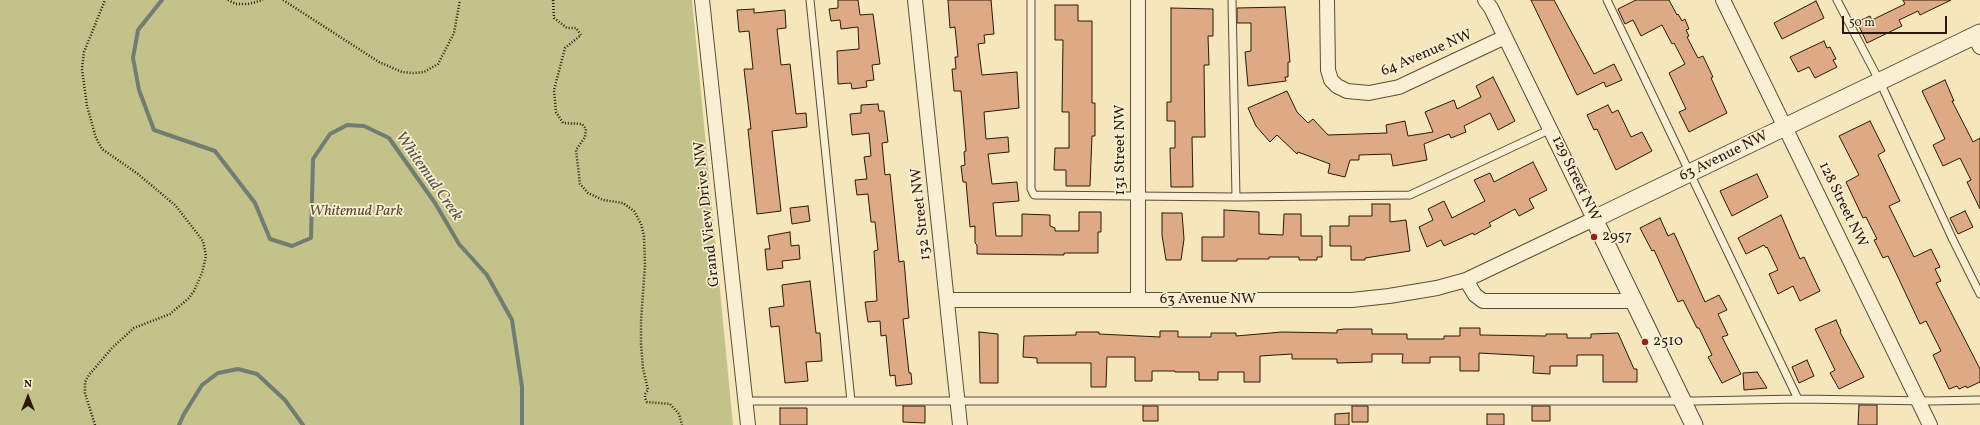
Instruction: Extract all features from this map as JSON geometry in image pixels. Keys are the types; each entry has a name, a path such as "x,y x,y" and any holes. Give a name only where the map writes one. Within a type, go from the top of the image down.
{"street":[{"name":"Grand View Drive NW","path":"702,0 748,425"},
{"name":"132 Street NW","path":"915,0 948,300 960,425"},
{"name":"131 Street NW","path":"1138,0 1138,300"},
{"name":"64 Avenue NW","path":"1327,0 1328,70 1331,80 1337,86 1347,91 1357,93 1376,92 1399,87 1505,37"},
{"name":"129 Street NW","path":"1485,0 1491,8 1551,129 1694,425"},
{"name":"128 Street NW","path":"1723,0 1930,425"},
{"name":"63 Avenue NW","path":"948,300 1352,300 1415,292 1466,280 1880,82 1978,39"},
{"path":"1466,280 1475,295 1483,301 1634,301"}],"lane":[{"path":"810,0 851,401"},
{"path":"1031,0 1031,189 1034,196 1236,197 1410,195 1551,129"},
{"path":"1232,0 1236,197"},
{"path":"1607,0 1798,399"},
{"path":"1837,0 1880,82 1953,240 1980,294"},
{"path":"745,401 1980,400"}],"path":[{"path":"95,425 85,393 85,382 89,374 112,348 134,328 170,314 189,298 198,282 206,256 203,241 176,206 138,174 102,149 96,138 87,106 82,69 84,52 105,0"},
{"path":"228,0 236,4 248,4 263,0"},
{"path":"283,0 379,62 402,72 413,73 424,72 438,64 454,33 460,0"},
{"path":"553,0 554,18 567,28 576,28 581,35 565,48 554,90 556,112 563,122 582,124 586,129 584,137 576,150 580,184 588,193 603,200 623,203 634,211 641,224 644,236 645,265 640,321 643,368 648,390 645,394 645,398 647,402 670,404 679,414 682,425"}],"green space":[{"name":"Whitemud Park","path":"0,0 692,0 733,425 0,425"}],"building":[{"path":"838,0 858,0 860,15 873,14 880,64 872,65 874,80 866,81 867,87 852,89 851,83 838,84 837,51 859,49 858,27 841,29 840,20 831,21 829,9 838,8"},
{"path":"948,0 991,0 994,34 984,35 985,43 978,44 982,75 1017,72 1019,108 984,112 986,139 1008,137 1009,152 988,154 992,184 1017,182 1019,201 993,203 996,236 1022,236 1022,214 1050,215 1050,226 1055,228 1055,231 1079,231 1079,212 1101,212 1101,232 1098,232 1098,253 1064,253 1064,255 977,254 977,245 975,243 975,226 970,227 966,182 963,182 961,166 965,165 964,152 966,151 961,91 954,91 952,69 956,69 955,57 958,57 955,27 950,28"},
{"path":"1531,0 1554,0 1594,74 1614,64 1622,80 1606,87 1604,82 1577,95"},
{"path":"1636,0 1669,0 1682,21 1685,19 1689,29 1686,30 1689,36 1687,37 1698,58 1703,56 1727,113 1689,132 1679,112 1686,109 1669,73 1685,64 1662,25 1641,36 1633,20 1625,24 1618,9"},
{"path":"1903,0 1951,0 1920,15 1918,11 1899,20 1902,26 1867,43 1857,22 1870,16 1872,20 1905,4"},
{"path":"1816,1 1824,18 1782,39 1774,23"},
{"path":"1055,5 1078,5 1078,21 1092,21 1092,103 1095,103 1095,136 1092,136 1090,186 1066,186 1066,170 1054,170 1055,148 1069,148 1069,112 1062,112 1063,40 1055,40"},
{"path":"1285,7 1290,62 1288,62 1288,77 1285,77 1286,81 1248,86 1245,52 1251,51 1251,23 1237,23 1237,8"},
{"path":"1171,8 1213,9 1213,36 1208,36 1209,65 1204,65 1205,137 1192,137 1193,187 1171,187 1170,148 1175,148 1175,121 1167,121 1167,102 1171,102"},
{"path":"754,9 754,13 785,10 786,28 777,29 781,65 790,64 796,114 806,113 807,127 772,131 781,211 757,214 748,129 751,129 744,69 753,69 749,31 739,32 737,10"},
{"path":"1824,41 1827,48 1830,47 1836,59 1833,60 1837,67 1815,78 1809,67 1798,72 1790,57"},
{"path":"1493,77 1515,121 1498,130 1490,113 1464,126 1466,132 1451,138 1449,134 1424,144 1427,160 1393,166 1391,154 1359,155 1359,160 1350,160 1345,177 1328,173 1330,164 1298,152 1297,154 1277,135 1270,142 1256,126 1248,108 1287,91 1297,112 1308,123 1313,119 1328,135 1387,133 1386,125 1405,121 1408,136 1433,132 1425,112 1454,100 1457,109 1481,97 1476,86"},
{"path":"1945,80 1954,101 1952,101 1973,142 1980,138 1980,209 1967,182 1971,180 1960,158 1943,166 1933,145 1945,139 1922,91"},
{"path":"878,104 879,111 884,111 888,142 882,143 885,175 890,174 899,262 904,261 909,318 903,319 909,373 911,373 912,384 896,386 895,375 890,376 886,335 881,336 880,321 868,322 865,302 877,301 874,251 878,250 875,222 871,222 868,194 857,195 855,180 867,179 864,157 871,156 869,133 852,135 850,114 861,113 861,105"},
{"path":"1608,105 1612,113 1618,110 1631,137 1642,132 1652,151 1616,170 1597,129 1594,130 1587,115"},
{"path":"1870,121 1885,151 1878,155 1900,201 1889,206 1914,257 1931,249 1940,267 1935,269 1941,281 1936,283 1980,369 1980,382 1967,388 1966,386 1959,389 1957,386 1949,389 1933,355 1941,351 1926,321 1920,324 1888,256 1883,258 1874,240 1877,239 1866,217 1863,218 1846,182 1859,175 1839,136"},
{"path":"1533,162 1547,190 1529,199 1534,208 1519,216 1515,209 1489,223 1491,226 1474,235 1473,233 1444,246 1441,240 1427,247 1419,227 1433,220 1428,209 1444,201 1452,218 1485,201 1474,180 1490,173 1494,182"},
{"path":"1757,174 1768,197 1732,216 1720,191"},
{"path":"1372,204 1390,204 1390,222 1406,220 1410,251 1365,258 1365,260 1351,260 1351,246 1330,246 1330,226 1349,226 1349,216 1372,216"},
{"path":"808,206 810,221 792,224 790,208"},
{"path":"1224,210 1259,212 1259,234 1283,235 1284,214 1301,214 1301,236 1322,236 1322,257 1317,257 1317,260 1299,260 1299,257 1269,257 1269,259 1237,259 1237,261 1202,261 1202,237 1224,237"},
{"path":"1965,211 1973,227 1958,234 1950,218"},
{"path":"1162,213 1182,213 1184,239 1181,260 1166,260 1162,235"},
{"path":"1781,215 1800,259 1804,257 1820,291 1800,301 1793,286 1778,294 1769,274 1778,270 1767,247 1766,248 1764,245 1746,254 1738,238"},
{"path":"1660,218 1668,236 1674,233 1705,302 1719,295 1727,310 1718,314 1728,335 1722,337 1741,374 1722,383 1708,357 1712,355 1699,328 1697,328 1683,300 1678,302 1654,250 1652,251 1640,228"},
{"path":"790,232 791,246 799,245 800,259 782,261 783,268 767,270 765,249 770,249 768,236"},
{"path":"810,281 816,333 820,333 822,361 806,362 808,381 785,383 779,326 771,327 769,308 784,306 782,285"},
{"path":"1836,320 1841,331 1840,332 1864,377 1839,389 1830,373 1835,370 1815,329"},
{"path":"1460,328 1480,328 1480,335 1546,336 1546,334 1567,334 1567,338 1591,338 1591,334 1618,333 1634,369 1637,369 1637,382 1603,382 1603,355 1577,355 1577,366 1550,366 1550,374 1533,373 1534,356 1479,353 1479,371 1460,371 1460,357 1430,357 1430,363 1402,363 1403,354 1372,354 1372,362 1337,363 1337,359 1292,359 1292,354 1260,356 1260,382 1244,382 1244,372 1218,372 1218,380 1199,380 1199,372 1175,371 1152,371 1152,381 1135,381 1135,357 1107,357 1106,387 1091,387 1091,363 1037,363 1037,358 1023,357 1024,336 1076,335 1076,332 1099,332 1099,334 1160,337 1160,331 1178,331 1178,337 1211,337 1211,333 1236,333 1236,336 1282,332 1337,333 1337,330 1344,329 1372,329 1372,334 1407,334 1407,339 1444,339 1444,336 1460,336"},
{"path":"979,332 998,334 998,383 980,383"},
{"path":"1807,360 1814,376 1799,383 1792,367"},
{"path":"1757,372 1767,388 1744,390 1743,373"},
{"path":"1859,405 1877,405 1877,425 1858,425"},
{"path":"903,406 925,406 925,423 903,422"},
{"path":"1143,406 1158,406 1158,421 1143,421"},
{"path":"1352,406 1368,406 1368,422 1352,422"},
{"path":"1532,406 1550,406 1550,421 1532,421"},
{"path":"780,408 807,408 807,425 780,425"},
{"path":"1349,413 1349,425 1335,425 1335,414"},
{"path":"1487,414 1504,414 1504,425 1487,425"}],"waterway":[{"name":"Whitemud Creek","path":"162,0 138,30 133,58 139,90 154,130 215,151 255,203 270,239 292,246 311,238 313,159 330,134 347,125 364,126 389,138 435,203 459,244 487,275 512,320 522,387 522,425"},
{"name":"Whitemud Creek","path":"179,425 202,385 218,373 238,369 257,374 285,400 303,425"}],"place":[{"name":"2957","path":"1594,237"},
{"name":"2510","path":"1645,342"}]}
